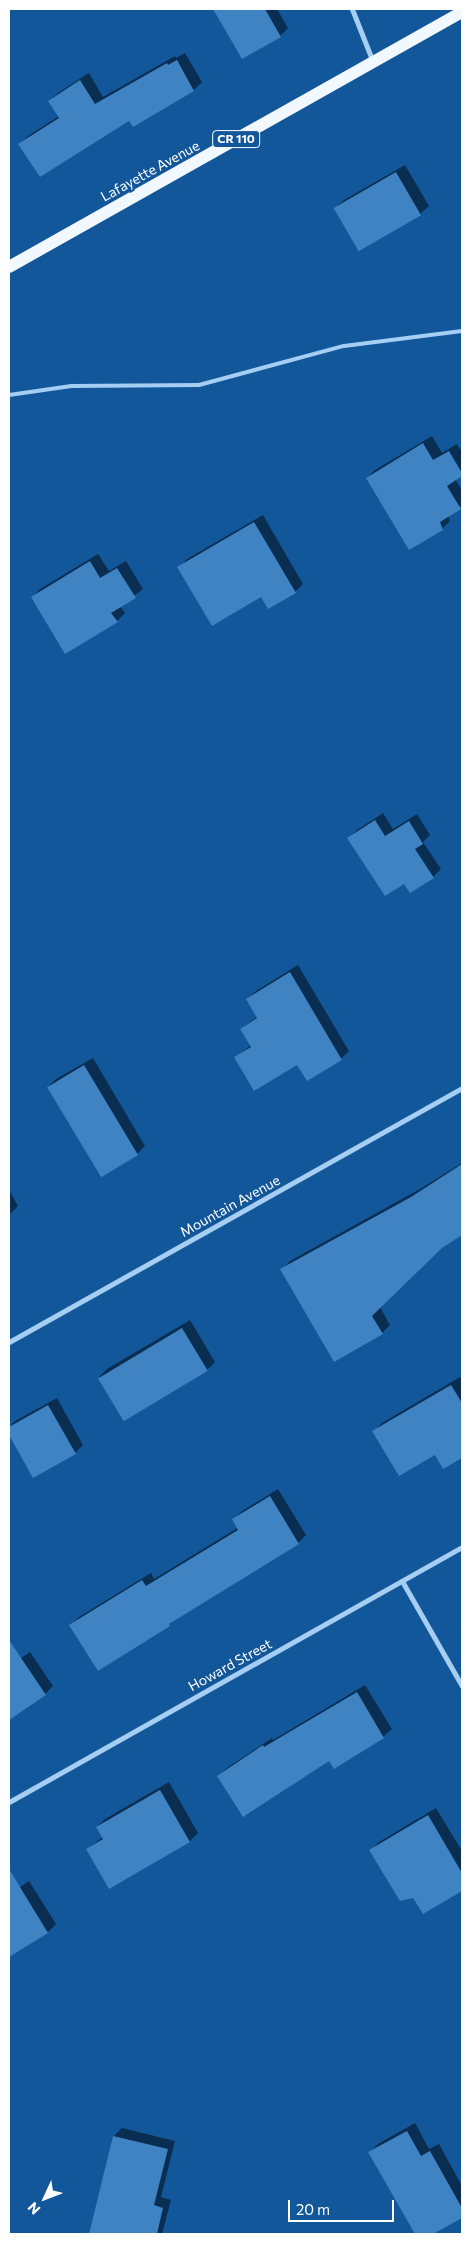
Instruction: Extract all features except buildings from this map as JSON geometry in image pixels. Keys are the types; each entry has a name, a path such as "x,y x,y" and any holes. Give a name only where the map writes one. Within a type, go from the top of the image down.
{"main road":[{"name":"Lafayette Avenue","path":"9,267 462,12"}],"street":[{"path":"352,9 373,62"},
{"name":"Mountain Avenue","path":"9,1342 462,1088"},
{"name":"Howard Street","path":"9,1802 462,1547"},
{"path":"402,1581 462,1686"}],"lane":[{"path":"9,394 71,386 198,385 344,346 462,331"}]}
